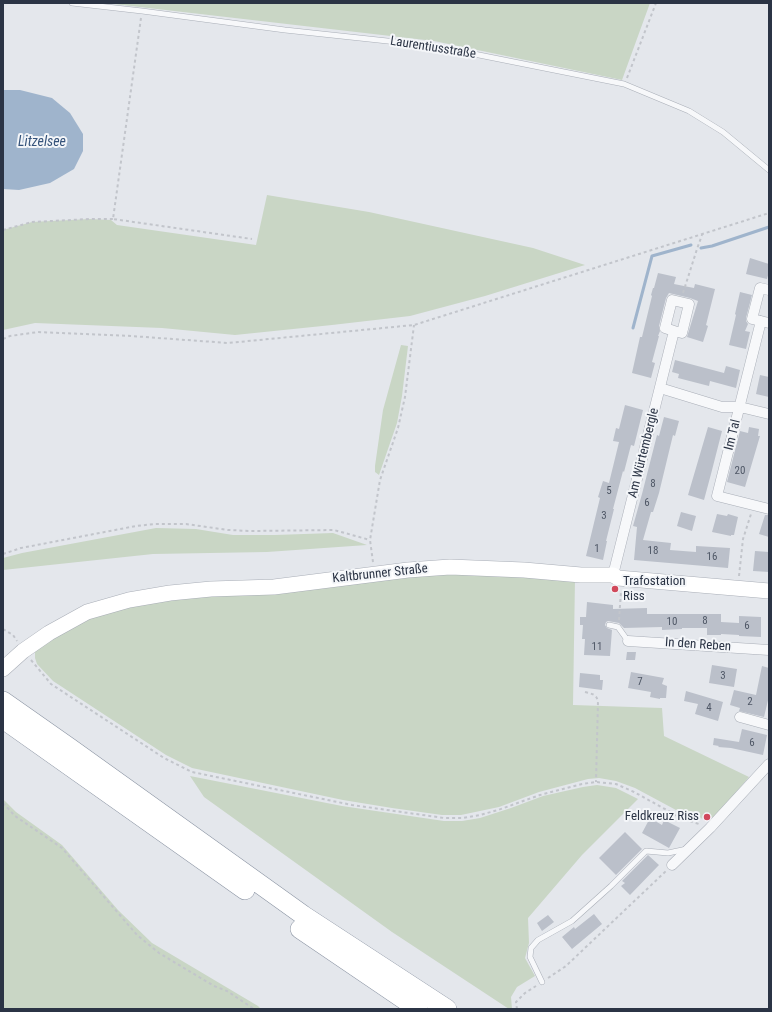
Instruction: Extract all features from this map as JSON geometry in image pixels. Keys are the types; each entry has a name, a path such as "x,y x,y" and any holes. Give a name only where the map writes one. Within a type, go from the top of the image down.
{"highway":[{"path":"3,701 303,915 447,1009"},
{"path":"3,719 302,930 418,1009"}],"street":[{"name":"Im Tal","path":"769,290 760,288 752,319 765,322 740,407 717,496 769,509"},
{"path":"672,300 689,304 682,333 674,331 664,328 672,300"},
{"name":"Am Würtembergle","path":"613,575 674,331"},
{"path":"660,388 722,407 740,407 769,414"},
{"name":"Kaltbrunner Straße","path":"5,667 49,633 87,612 129,600 170,593 211,589 274,587 408,570 450,567 524,570 580,575 613,575 618,578 769,591"},
{"name":"In den Reben","path":"628,641 769,650"},
{"path":"740,717 769,725"},
{"path":"672,865 710,828 769,764"}],"lane":[{"name":"Laurentiusstraße","path":"72,3 285,30 434,46 624,84 689,111 723,132 769,170"},
{"path":"609,625 618,628 628,641"},
{"path":"542,982 530,957 531,948 538,940 572,921 611,886 646,851 668,853 690,848"}],"path":[{"path":"624,84 656,3"},
{"path":"112,219 142,11"},
{"path":"3,339 10,336 38,332 131,336 228,343 414,324 769,213"},
{"path":"3,230 32,222 112,219 252,240"},
{"path":"681,302 702,234"},
{"path":"375,574 370,540 380,480 398,428 404,397 414,324"},
{"path":"738,588 743,539 753,505"},
{"path":"3,554 29,547 136,526 155,524 186,524 228,530 251,531 334,530 370,540"},
{"path":"618,628 621,594"},
{"path":"3,629 13,635 23,652 51,684 164,758 192,772 352,805 444,818 462,818 480,815 540,795 582,784 596,782 616,784 634,792 683,819 710,828"},
{"path":"586,692 594,694 598,701 596,782"},
{"path":"3,803 15,816 62,848 137,935 159,953 214,986 227,991 254,1009"},
{"path":"517,1009 516,1002 525,993 566,966 672,865"}],"green space":[{"path":"105,3 650,3 622,80 434,41"},
{"path":"267,195 369,212 533,248 585,265 485,296 410,316 332,325 235,335 162,328 35,323 3,330 3,230 32,222 90,219 111,220 117,225 256,245"},
{"path":"401,345 408,346 402,396 397,423 379,475 375,472 375,466 383,410"},
{"path":"156,528 196,529 233,535 333,533 367,545 267,552 153,554 3,570 3,558 22,553"},
{"path":"452,573 575,579 573,705 662,708 664,736 749,777 716,816 707,819 689,817 635,788 616,781 599,778 588,779 539,792 499,807 461,815 442,815 343,800 192,768 166,755 53,681 37,664 35,658 35,649 90,618 130,606 171,598 377,581"},
{"path":"190,776 342,806 444,821 462,821 480,818 543,796 597,785 616,788 638,799 582,855 528,918 529,943 525,958 535,976 517,987 511,997 512,1009 509,1009 392,932 204,797"},
{"path":"3,799 16,812 62,845 118,910 152,943 261,1009 3,1009"}],"water":[{"name":"Litzelsee","path":"3,90 20,90 52,98 70,113 83,134 83,151 74,169 50,183 19,190 3,189"}],"building":[{"path":"750,258 769,264 767,279 746,274"},
{"path":"658,273 676,277 674,284 694,288 695,284 715,289 706,325 708,326 703,342 687,337 698,301 669,293 666,298 659,326 660,331 652,362 655,363 651,378 632,373 640,337 642,337 651,295"},
{"path":"740,292 752,295 746,318 748,324 745,331 750,332 746,349 729,345"},
{"path":"675,360 724,373 726,366 740,370 736,388 710,381 709,386 678,378 679,374 672,372"},
{"path":"760,375 769,377 769,397 756,394"},
{"path":"625,405 643,410 634,446 631,445 624,472 623,471 613,509 603,560 586,556 600,498 598,497 603,481 609,483 619,442 613,441 616,428 619,429"},
{"path":"664,417 679,421 675,436 673,435 659,493 653,512 651,512 643,540 671,543 670,550 696,552 696,546 730,548 728,568 634,560 637,527 633,526 657,435 659,436"},
{"path":"708,427 722,431 704,500 688,495"},
{"path":"749,427 759,429 758,436 760,436 745,487 727,482 740,431 748,433"},
{"path":"681,512 696,516 692,531 677,526"},
{"path":"717,514 727,516 728,514 738,517 734,535 731,536 712,532"},
{"path":"765,515 769,515 769,537 759,534"},
{"path":"755,551 769,552 769,572 753,571"},
{"path":"587,602 613,605 613,609 647,608 647,614 721,614 721,622 739,623 739,616 761,617 761,637 721,634 707,635 707,628 662,630 662,627 624,628 619,623 608,621 605,625 607,628 612,630 610,656 584,655 585,639 582,639 583,625 580,625 580,617 586,617"},
{"path":"627,652 636,652 635,660 626,660"},
{"path":"712,665 737,669 734,687 709,683"},
{"path":"762,666 769,668 769,696 764,717 739,711 740,708 730,705 734,690 756,695"},
{"path":"631,672 664,678 662,684 667,686 666,698 660,699 650,697 651,692 628,688"},
{"path":"580,673 600,675 600,680 603,680 602,690 579,687"},
{"path":"686,691 723,702 718,721 695,714 698,704 684,701"},
{"path":"742,729 767,735 763,755 713,745 714,738 739,742"},
{"path":"650,818 662,825 664,820 680,828 669,848 642,833"},
{"path":"625,832 642,849 616,875 599,858"},
{"path":"648,855 659,865 630,895 621,886 625,883 622,881"},
{"path":"594,914 602,924 572,949 562,937"},
{"path":"548,915 554,922 542,931 537,923"}],"waterway":[{"path":"701,248 712,246 769,227"},
{"path":"633,328 652,256 691,245"}],"place":[{"name":"Trafostation Riss","path":"615,589"},
{"name":"Feldkreuz Riss","path":"707,817"}]}
